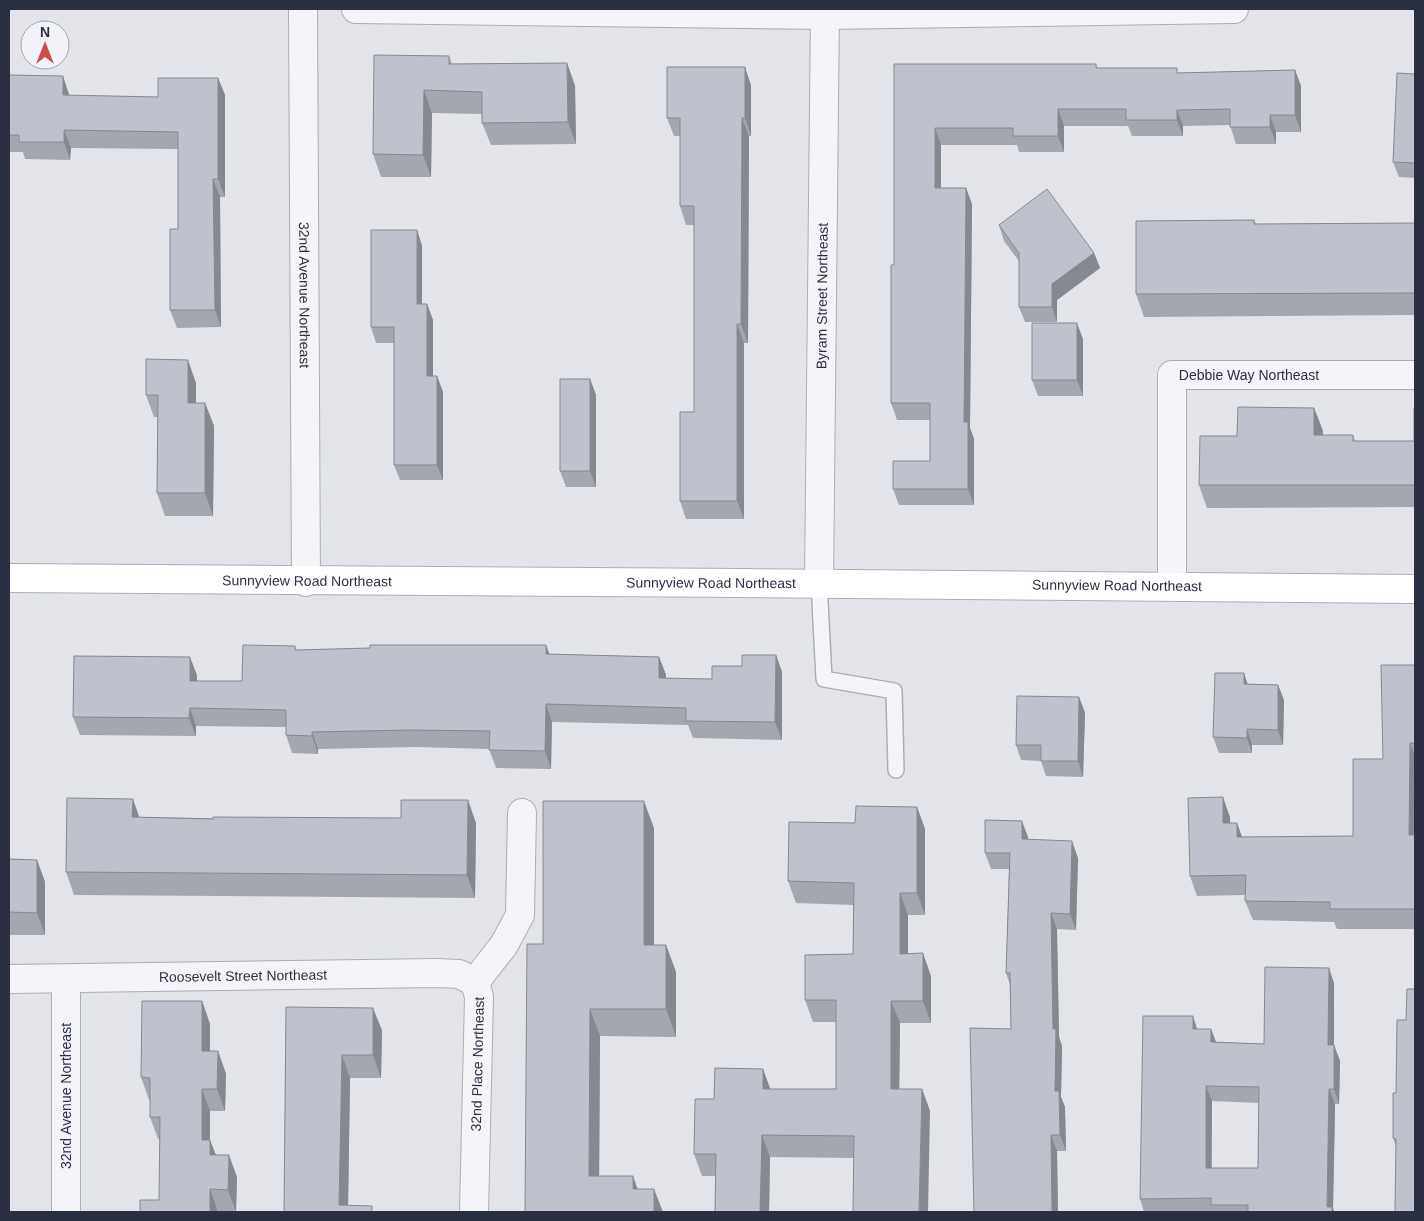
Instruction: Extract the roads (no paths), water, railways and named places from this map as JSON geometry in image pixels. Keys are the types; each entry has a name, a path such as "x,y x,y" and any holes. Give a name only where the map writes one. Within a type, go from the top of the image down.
{"main road":[{"name":"Sunnyview Road Northeast","path":"9,578 306,582 1172,584 1415,589"}],"street":[{"name":"32nd Avenue Northeast","path":"303,9 306,582"},
{"path":"356,9 825,12 1234,9"},
{"name":"Byram Street Northeast","path":"819,582 825,12"},
{"name":"Debbie Way Northeast","path":"1172,584 1172,375 1415,375"},
{"name":"32nd Place Northeast","path":"474,1212 479,997 475,982 504,945 520,915 522,812"},
{"name":"Roosevelt Street Northeast","path":"9,979 437,973 459,974 475,982"},
{"name":"32nd Avenue Northeast","path":"66,979 66,1212"}],"lane":[{"path":"819,582 824,679 894,691 896,770"}]}
